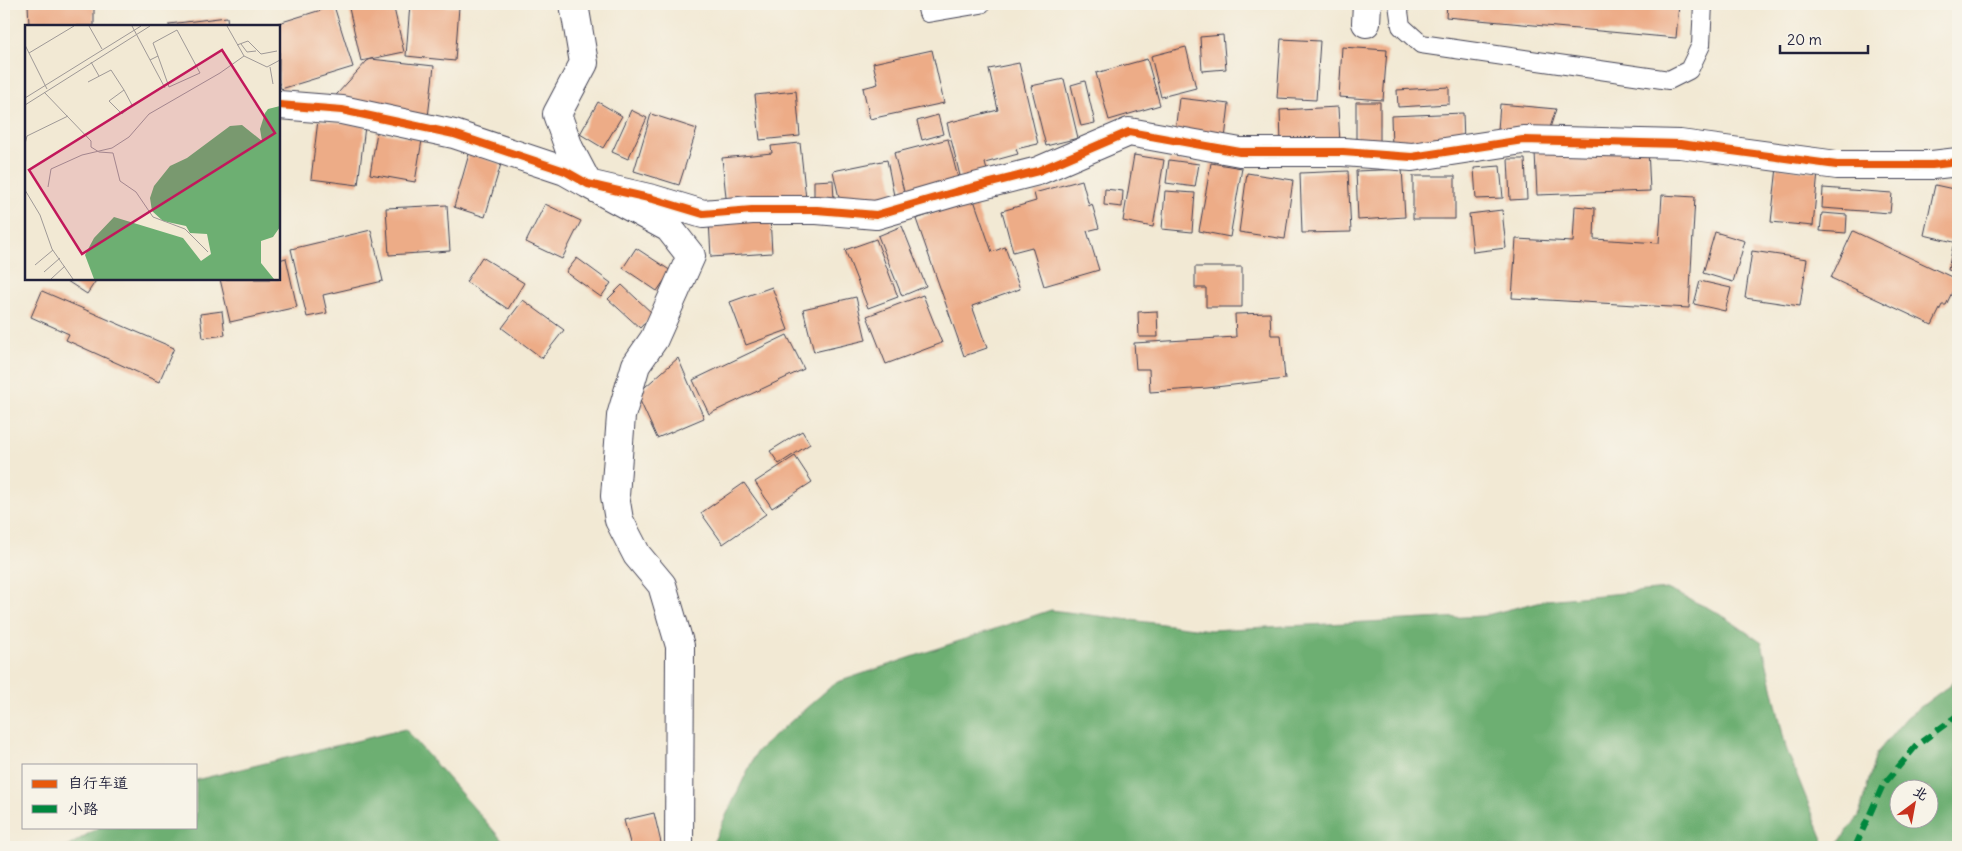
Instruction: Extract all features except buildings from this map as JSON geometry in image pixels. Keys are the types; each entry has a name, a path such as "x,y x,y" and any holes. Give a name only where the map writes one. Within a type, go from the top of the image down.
{"street":[{"path":"574,4 584,64 557,114 569,148 588,184 653,199 703,214 761,210 817,210 876,215 1038,171 1129,132 1240,152 1343,152 1412,157 1523,140 1680,144 1837,165 1932,165 1958,162"},
{"path":"280,105 342,110 454,134 566,171 669,228 691,256 654,339 636,365 621,416 615,496 618,520 637,555 662,585 680,646 678,847"}],"lane":[{"path":"926,4 928,13 981,4"},
{"path":"1398,4 1401,26 1421,44 1669,80 1689,70 1700,45 1703,4"}],"green space":[{"path":"1667,589 1719,613 1762,643 1786,748 1826,847 711,847 757,751 835,683 1051,610 1210,630 1483,616 1546,600"},
{"path":"1958,679 1958,847 1835,847 1859,816 1876,754 1907,717"},
{"path":"405,729 508,847 67,847 97,828 198,828 198,780"}],"marked path":[{"path":"1855,847 1883,785 1917,745 1958,715"}],"cycle path":[{"path":"280,105 342,110 454,134 565,171 588,184 653,199 703,214 752,210 817,210 876,215 1038,171 1129,132 1240,152 1343,152 1412,157 1523,140 1680,144 1837,165 1932,165 1958,162"}]}
